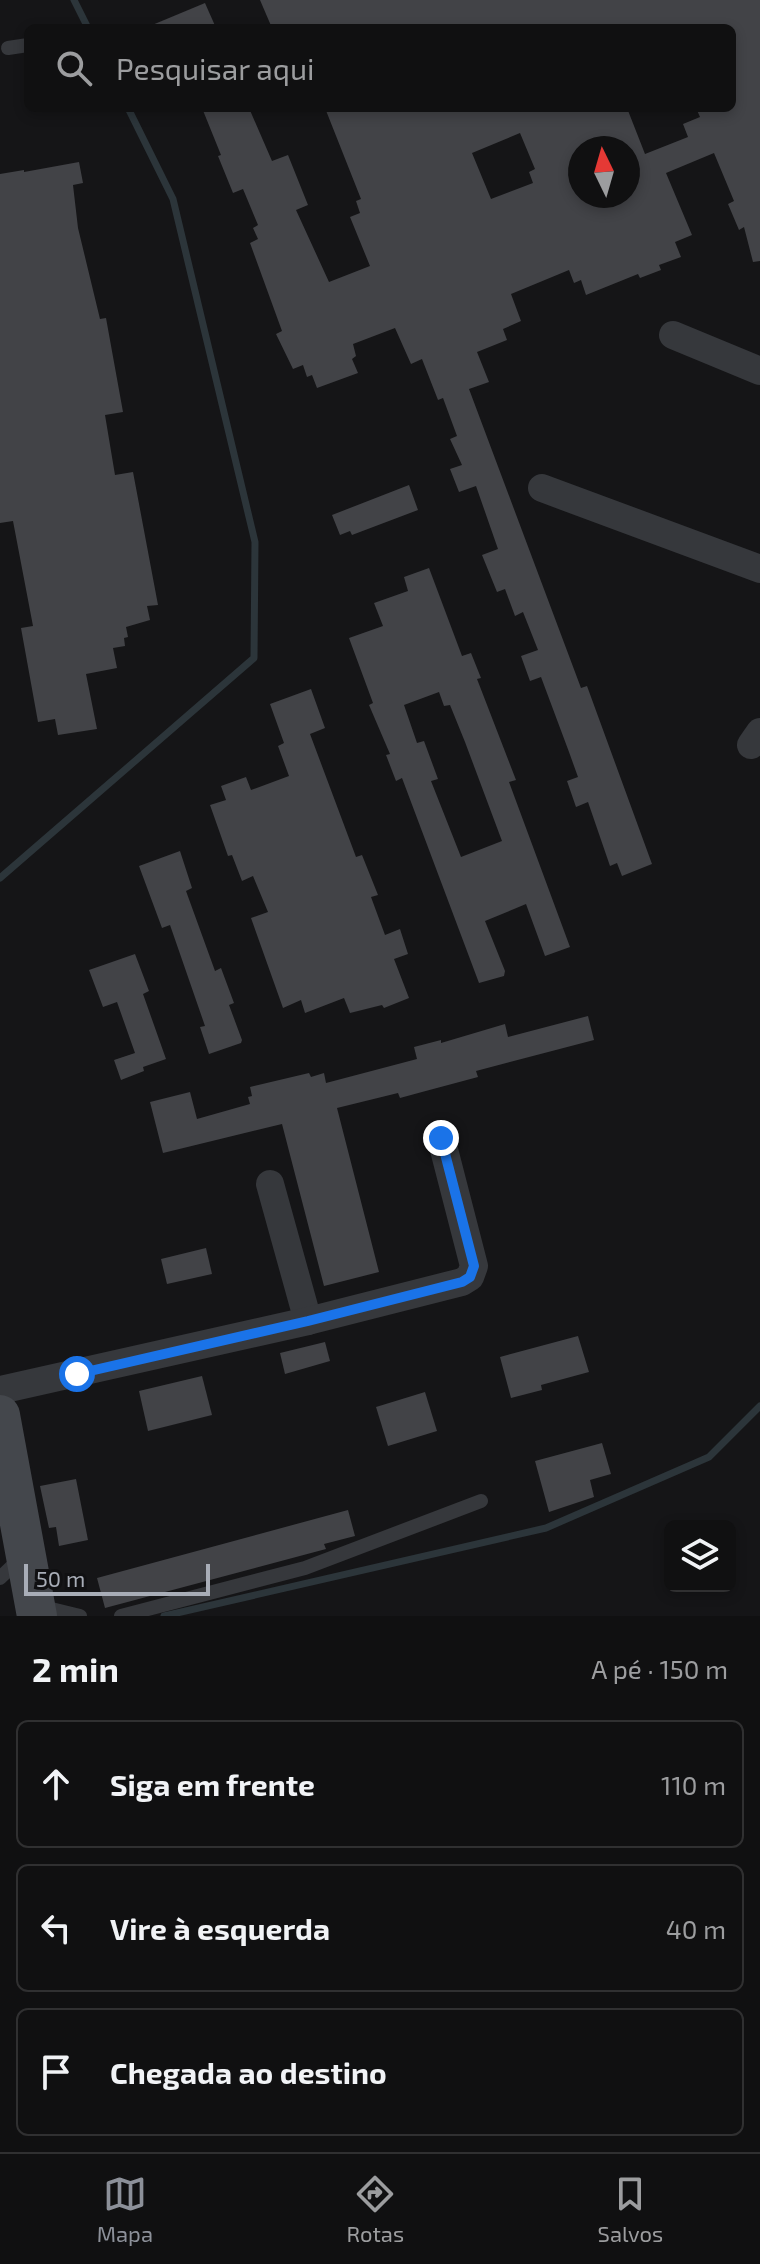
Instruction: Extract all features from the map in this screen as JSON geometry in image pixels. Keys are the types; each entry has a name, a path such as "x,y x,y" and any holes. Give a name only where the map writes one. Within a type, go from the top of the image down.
{"main road":[{"path":"0,1415 13,1566 36,1611"}],"street":[{"path":"673,335 760,371"},
{"path":"542,488 760,569"},
{"path":"0,1390 308,1321 462,1282 470,1277 474,1266 441,1138"},
{"path":"270,1184 308,1321"}],"lane":[{"path":"8,48 24,46"},
{"path":"121,1616 305,1568 481,1501"},
{"path":"36,1611 80,1616"}],"building":[{"path":"260,0 760,0 760,261 753,262 744,227 739,230 728,204 734,201 714,153 666,173 692,235 675,242 681,257 659,265 661,270 640,278 638,274 586,295 581,280 574,283 569,270 511,294 521,321 503,329 507,340 477,352 489,382 469,389 581,688 587,686 652,864 622,876 617,863 610,866 588,802 576,807 567,781 578,777 569,752 541,677 530,681 521,656 538,650 523,612 515,616 505,589 497,592 482,555 498,549 476,486 459,492 450,469 462,465 450,439 457,436 443,398 438,400 422,359 411,364 395,328 353,344 356,356 352,359 358,373 317,388 312,375 307,377 303,365 293,369 276,334 282,331 250,243 258,239 253,228 258,225 243,189 233,193 204,112 251,112 272,161 288,155 308,205 296,210 329,282 370,266 350,217 360,213 356,201 361,199 327,112 629,112 638,136 568,136 568,208 640,208 640,141 645,154 688,137 683,124 700,117 698,112 736,112 736,24 270,24","holes":["520,133 535,169 529,172 533,183 491,199 472,153"]},
{"path":"205,3 214,24 155,24"},
{"path":"79,162 83,183 73,185 78,228 100,319 106,318 123,412 105,415 115,475 133,472 158,605 147,606 150,620 126,627 128,637 124,638 125,646 113,648 117,668 86,674 97,729 58,735 55,719 38,722 21,628 33,626 13,521 0,523 0,174"},
{"path":"409,485 418,510 352,535 350,531 340,535 332,515"},
{"path":"429,568 462,656 471,653 481,678 477,679 516,780 509,782 570,947 545,956 526,904 485,921 505,971 504,976 479,983 402,778 396,781 386,755 390,754 369,705 373,703 349,638 383,626 374,603 408,591 404,577","holes":["439,692 444,706 450,705 502,841 461,857 431,781 438,779 424,741 417,743 404,705"]},
{"path":"311,689 325,728 310,734 356,857 362,855 378,895 371,897 385,935 400,929 408,954 394,959 409,998 384,1008 382,1005 350,1013 344,998 305,1013 301,1000 283,1008 251,918 268,912 253,876 242,881 232,855 228,856 210,805 226,800 221,786 246,777 251,790 289,776 278,746 284,743 270,704"},
{"path":"180,851 192,888 186,891 215,971 221,968 234,1003 229,1005 242,1040 209,1054 200,1027 205,1026 170,925 162,928 139,866"},
{"path":"135,954 149,991 143,994 166,1059 143,1067 144,1071 121,1080 114,1060 135,1053 117,1002 103,1007 89,970"},
{"path":"588,1016 594,1040 476,1071 478,1077 400,1098 398,1093 337,1108 379,1272 324,1286 282,1124 163,1153 150,1102 190,1092 197,1119 250,1104 250,1087 309,1073 311,1077 324,1073 326,1083 417,1059 414,1047 441,1040 441,1043 505,1024 508,1037"},
{"path":"206,1248 212,1274 167,1284 161,1259"},
{"path":"578,1336 589,1372 541,1385 542,1390 511,1398 500,1357"},
{"path":"325,1342 330,1361 285,1374 280,1353"},
{"path":"202,1376 212,1415 148,1431 139,1391"},
{"path":"425,1392 437,1431 388,1446 376,1407"},
{"path":"602,1443 611,1474 590,1480 594,1497 549,1512 535,1461"},
{"path":"76,1479 88,1540 59,1546 56,1527 49,1528 40,1486"},
{"path":"348,1510 355,1536 324,1544 326,1549 105,1608 97,1578"}],"waterway":[{"path":"74,0 86,24"},
{"path":"0,878 254,658 255,542 173,199 130,112"},
{"path":"164,1616 546,1528 709,1457 760,1406"}],"route":[{"path":"77,1374 308,1321 462,1282 470,1277 474,1266 441,1138"}]}
